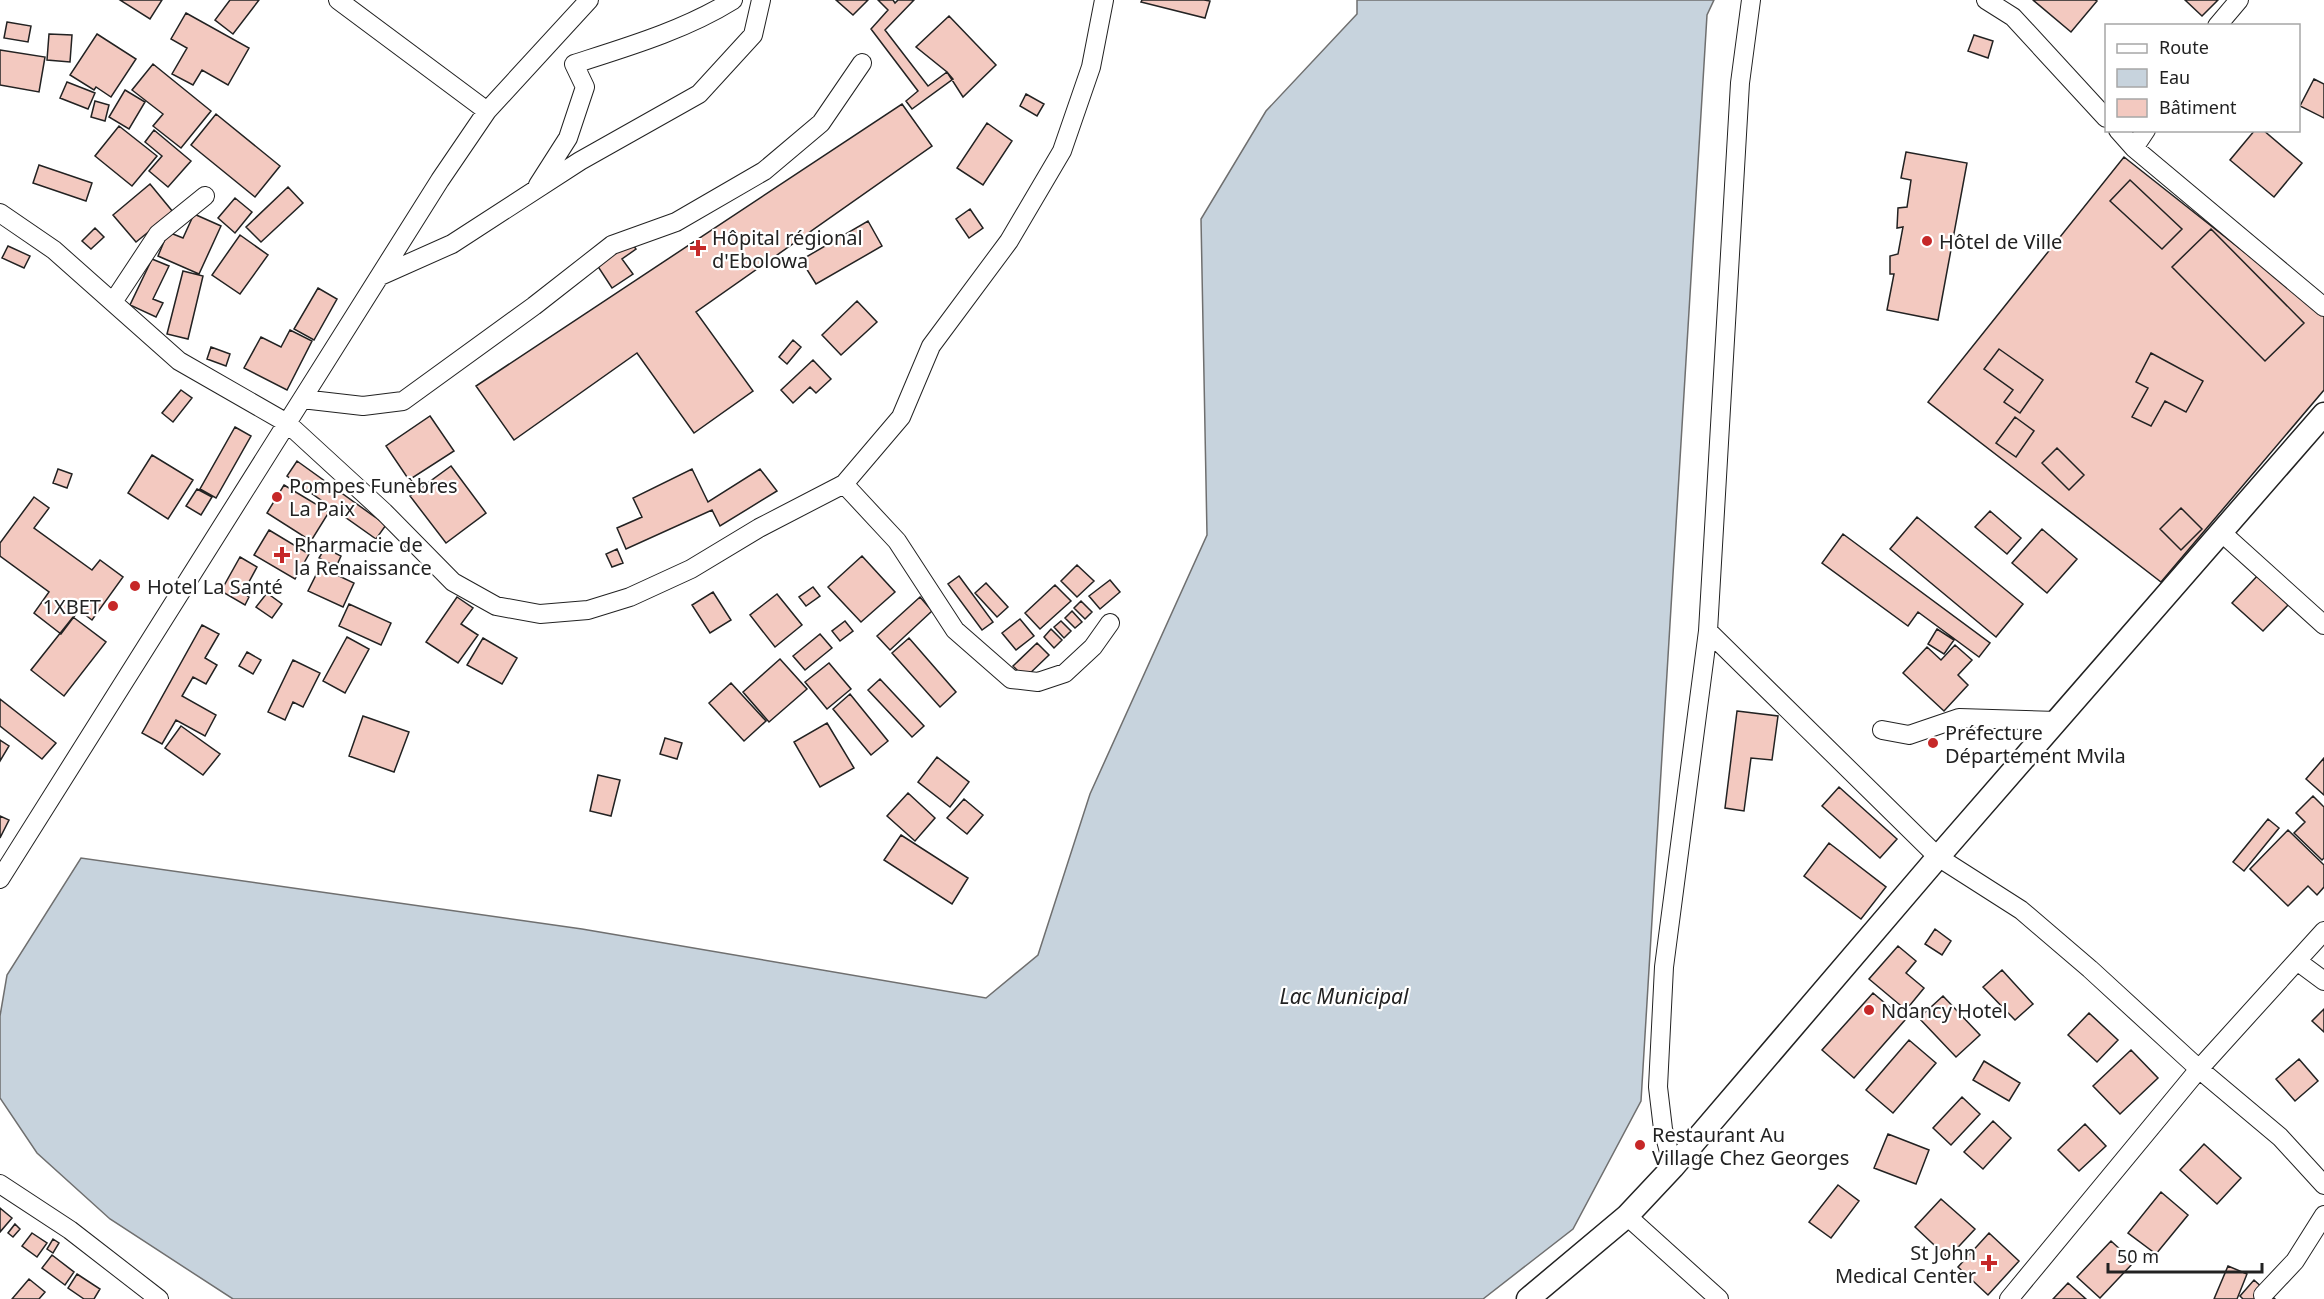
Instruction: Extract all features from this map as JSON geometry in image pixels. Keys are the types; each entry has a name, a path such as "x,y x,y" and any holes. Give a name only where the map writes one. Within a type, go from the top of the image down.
{"street":[{"path":"338,0 487,111"},
{"path":"0,879 302,399 487,111 589,0"},
{"path":"534,191 568,138 585,87 574,64 625,48 712,13 733,0"},
{"path":"380,276 452,244 580,161 699,94 753,35 760,0"},
{"path":"0,213 54,250 179,361 287,423 384,512 453,582 496,606 540,614 588,610 630,597 691,569 759,528 843,484 901,417 931,346 1009,240 1062,152 1091,66 1104,0"},
{"path":"1673,1167 1663,1129 1658,1087 1664,966 1708,632 1740,83 1751,0"},
{"path":"1986,0 2013,17 2105,117"},
{"path":"2219,24 2238,0"},
{"path":"302,399 363,406 404,401 534,306 612,245 676,222 764,171 821,123 862,63"},
{"path":"2120,132 2134,148 2324,307"},
{"path":"2134,148 2145,132"},
{"path":"113,302 158,234 205,196"},
{"path":"1527,1299 1627,1216 1673,1167 1938,857 2324,414"},
{"path":"843,484 897,541 955,630 1011,679 1038,682 1065,673 1093,647 1110,623"},
{"path":"2221,532 2324,626"},
{"path":"1708,632 1938,857 2021,910 2090,969 2199,1069 2280,1137 2324,1185"},
{"path":"1882,730 1909,735 1959,718 2057,721"},
{"path":"2009,1299 2199,1069 2324,931"},
{"path":"2296,961 2324,981"},
{"path":"0,1184 70,1230 159,1299"},
{"path":"2263,1295 2295,1261 2324,1215"},
{"path":"1627,1216 1719,1299"}],"water":[{"name":"Lac Municipal","path":"1357,0 1714,0 1707,15 1641,1101 1573,1229 1483,1299 233,1299 110,1219 37,1153 0,1098 0,1016 7,975 81,858 582,929 986,998 1038,955 1090,794 1207,535 1201,219 1266,111 1357,14"}],"building":[{"path":"120,0 162,0 150,19"},
{"path":"230,0 259,0 233,34 215,20"},
{"path":"836,0 868,0 853,15"},
{"path":"878,0 893,0 895,3 898,0 914,0 885,30 928,86 947,72 953,79 912,109 906,101 918,91 871,29 888,10"},
{"path":"1142,0 1210,1 1205,18 1141,2"},
{"path":"2033,0 2095,0 2097,1 2071,32"},
{"path":"2185,0 2218,0 2202,16"},
{"path":"186,13 249,48 228,85 202,70 193,85 172,74 187,48 171,39"},
{"path":"949,16 996,65 963,97 947,72 916,47"},
{"path":"7,22 31,26 28,42 4,38"},
{"path":"49,34 72,35 70,62 47,60"},
{"path":"97,34 136,59 111,97 96,87 94,90 70,75"},
{"path":"1974,35 1993,41 1988,58 1968,51"},
{"path":"0,50 45,57 39,92 0,85"},
{"path":"153,64 211,111 181,148 153,126 163,114 132,90"},
{"path":"2314,79 2324,84 2324,118 2300,106"},
{"path":"67,82 95,93 88,109 60,98"},
{"path":"125,90 145,102 129,129 109,117"},
{"path":"1026,94 1044,104 1037,116 1020,106"},
{"path":"95,101 109,105 105,121 91,117"},
{"path":"902,104 932,146 696,312 753,391 694,433 637,353 514,440 476,386"},
{"path":"216,114 280,166 255,197 191,145"},
{"path":"987,123 1012,141 983,185 957,168"},
{"path":"119,126 157,156 132,186 95,156"},
{"path":"154,130 191,161 168,187 149,171 162,156 145,142"},
{"path":"2253,132 2265,132 2302,163 2274,197 2230,160"},
{"name":"Hôtel de Ville","path":"1906,152 1967,163 1938,320 1887,310 1894,274 1890,274 1890,256 1898,254 1903,227 1897,228 1898,208 1907,207 1911,180 1901,178"},
{"path":"2124,157 2324,315 2324,390 2161,582 1928,402","holes":["2130,180 2182,229 2162,249 2110,201","2211,229 2304,323 2265,361 2172,267","1999,349 2043,380 2020,413 2004,402 2013,390 1984,369","2151,353 2203,381 2186,412 2165,401 2151,426 2132,417 2148,388 2136,382","2015,417 2034,431 2016,457 1996,443","2057,448 2084,475 2069,490 2042,463","2181,508 2202,529 2181,550 2160,529"]},
{"path":"39,165 92,183 86,201 33,183"},
{"path":"2130,180 2182,229 2162,249 2110,201"},
{"path":"150,184 173,212 136,242 113,215"},
{"path":"288,187 303,203 261,242 246,227"},
{"path":"235,198 252,212 235,233 218,218"},
{"path":"970,209 983,228 969,238 956,219"},
{"path":"194,214 221,226 199,274 158,256 168,232 183,238"},
{"path":"868,221 882,246 816,284 801,260"},
{"path":"95,228 104,237 91,249 82,241"},
{"path":"2211,229 2304,323 2265,361 2172,267"},
{"path":"240,235 268,255 240,294 212,275"},
{"path":"631,242 636,249 622,259 633,274 612,288 597,265"},
{"path":"8,246 30,256 24,268 2,258"},
{"path":"152,259 169,266 153,299 163,303 156,317 130,305"},
{"path":"183,271 203,276 188,339 167,334"},
{"path":"318,288 337,299 314,340 294,329"},
{"path":"857,301 877,322 841,355 822,335"},
{"path":"290,330 312,341 287,390 244,368 261,337 281,347"},
{"path":"793,340 801,347 787,364 779,357"},
{"path":"211,347 230,354 226,366 207,359"},
{"path":"1999,349 2043,380 2020,413 2004,402 2013,390 1984,369"},
{"path":"2151,353 2203,381 2186,412 2165,401 2151,426 2132,417 2148,388 2136,382"},
{"path":"813,360 831,379 816,393 810,387 793,403 781,390"},
{"path":"181,390 192,398 173,422 162,413"},
{"path":"430,416 454,451 409,480 386,446"},
{"path":"2015,417 2034,431 2016,457 1996,443"},
{"path":"235,427 251,436 216,498 200,489"},
{"path":"2057,448 2084,475 2069,490 2042,463"},
{"path":"152,455 193,480 168,519 128,493"},
{"path":"297,461 386,525 376,539 287,476"},
{"path":"451,466 486,513 446,543 410,496"},
{"path":"58,469 72,474 67,488 53,483"},
{"path":"692,469 708,502 760,469 777,491 720,526 712,510 626,549 617,528 642,517 633,498"},
{"path":"284,485 329,512 311,541 267,513"},
{"path":"197,489 212,497 201,515 186,506"},
{"path":"34,497 49,508 34,528 92,570 100,560 123,577 92,620 79,610 61,634 34,613 49,592 0,556 0,543"},
{"path":"2181,508 2202,529 2181,550 2160,529"},
{"path":"1990,511 2021,538 2007,554 1975,527"},
{"path":"1917,517 2023,604 1996,637 1890,549"},
{"path":"2042,529 2077,559 2047,593 2012,563"},
{"name":"Pharmacie de la Renaissance","path":"269,530 309,554 295,579 254,555"},
{"path":"1843,534 1990,643 1979,657 1918,612 1908,626 1822,563"},
{"path":"325,548 341,556 336,567 319,558"},
{"path":"617,549 623,563 612,567 606,554"},
{"path":"862,556 895,592 861,622 828,587"},
{"path":"240,557 257,567 243,593 249,597 245,605 221,591"},
{"path":"1077,565 1094,581 1077,597 1061,581"},
{"path":"320,567 354,583 343,607 308,591"},
{"path":"2259,574 2290,603 2263,631 2232,603"},
{"path":"959,576 993,622 982,630 948,584"},
{"path":"1110,580 1120,592 1100,609 1089,596"},
{"path":"986,583 1008,607 997,617 975,593"},
{"path":"1055,585 1071,601 1040,629 1025,613"},
{"path":"813,587 820,596 806,606 799,597"},
{"path":"713,592 731,620 710,633 692,605"},
{"path":"267,593 282,604 272,618 256,607"},
{"path":"777,594 802,625 775,647 750,615"},
{"path":"457,597 473,608 461,624 478,635 458,663 426,642"},
{"path":"920,597 932,611 890,650 877,636"},
{"path":"1081,601 1092,612 1085,619 1074,608"},
{"path":"349,604 391,623 381,645 339,626"},
{"path":"1072,611 1082,622 1075,628 1065,618"},
{"path":"73,617 106,642 64,696 31,670"},
{"path":"1020,619 1034,636 1016,650 1002,633"},
{"path":"845,621 853,631 840,641 832,631"},
{"path":"1061,621 1071,631 1064,638 1054,627"},
{"path":"202,625 219,634 205,658 217,665 206,684 193,677 182,696 216,715 205,736 176,720 162,744 142,733"},
{"path":"1051,629 1062,640 1054,648 1044,637"},
{"path":"1937,629 1954,640 1944,654 1928,644"},
{"path":"820,634 832,648 805,670 793,656"},
{"path":"347,637 369,649 345,693 323,681"},
{"path":"483,638 517,658 502,684 467,665"},
{"path":"909,638 956,692 940,707 892,653"},
{"path":"1037,643 1049,655 1025,678 1013,666"},
{"path":"1955,645 1972,660 1958,675 1968,685 1944,711 1903,673 1927,647 1941,660"},
{"path":"247,652 261,660 253,674 239,666"},
{"path":"780,659 807,689 769,722 743,692"},
{"path":"293,660 320,673 303,707 293,702 285,720 268,712"},
{"path":"829,663 851,689 827,709 805,682"},
{"path":"880,679 924,726 912,737 868,690"},
{"path":"731,683 766,721 744,741 709,703"},
{"path":"850,694 888,741 871,755 833,709"},
{"path":"0,699 56,743 42,759 0,726"},
{"path":"1737,711 1778,716 1772,760 1751,758 1744,811 1725,808"},
{"path":"363,716 409,732 394,772 349,756"},
{"path":"827,723 854,768 820,787 794,742"},
{"path":"181,726 220,754 203,775 165,748"},
{"path":"665,738 682,743 677,759 660,754"},
{"path":"0,740 9,746 0,761"},
{"path":"937,757 969,782 950,807 918,782"},
{"path":"2324,758 2324,795 2306,779"},
{"path":"598,775 620,780 611,816 590,811"},
{"path":"1839,787 1897,839 1880,858 1822,806"},
{"path":"908,793 935,818 915,841 887,816"},
{"path":"2313,796 2324,807 2324,858 2322,860 2294,833 2305,822 2296,813"},
{"path":"964,799 983,815 967,834 947,818"},
{"path":"0,816 9,820 0,838"},
{"path":"2268,819 2279,828 2244,871 2233,862"},
{"path":"2288,830 2324,865 2324,887 2317,895 2308,886 2288,906 2250,869"},
{"path":"901,835 968,878 952,904 884,860"},
{"path":"1829,843 1886,887 1861,919 1804,876"},
{"path":"1935,929 1951,941 1942,955 1925,944"},
{"path":"1898,946 1916,961 1906,973 1924,988 1906,1010 1869,979"},
{"path":"2002,970 2033,1004 2015,1020 1983,987"},
{"path":"1873,993 1905,1020 1854,1078 1822,1050"},
{"path":"1943,996 1980,1035 1956,1057 1919,1018"},
{"path":"2324,1009 2324,1032 2312,1021"},
{"path":"2089,1013 2118,1040 2097,1062 2068,1035"},
{"path":"1909,1040 1936,1063 1893,1113 1866,1090"},
{"path":"2131,1050 2158,1078 2120,1114 2093,1086"},
{"path":"2299,1059 2318,1081 2295,1101 2276,1079"},
{"path":"1984,1061 2020,1083 2009,1101 1973,1080"},
{"path":"1962,1097 1980,1114 1951,1145 1933,1128"},
{"path":"1993,1121 2011,1138 1983,1169 1964,1152"},
{"path":"2085,1124 2106,1146 2079,1171 2058,1150"},
{"path":"1888,1134 1929,1150 1916,1184 1874,1168"},
{"path":"2204,1144 2241,1178 2217,1204 2180,1170"},
{"path":"1838,1185 1859,1201 1831,1238 1809,1222"},
{"path":"2161,1192 2188,1215 2156,1254 2128,1233"},
{"path":"1941,1199 1975,1229 1948,1258 1915,1227"},
{"path":"0,1208 12,1218 0,1232"},
{"path":"15,1224 20,1229 13,1237 8,1233"},
{"path":"32,1233 47,1243 37,1257 22,1246"},
{"path":"1989,1233 2019,1261 1988,1295 1958,1267"},
{"path":"53,1239 59,1243 53,1253 47,1249"},
{"path":"2111,1241 2134,1262 2100,1298 2077,1277"},
{"path":"52,1255 74,1272 65,1285 42,1268"},
{"path":"2228,1266 2247,1274 2237,1299 2214,1299"},
{"path":"77,1274 100,1289 94,1299 84,1299 68,1288"},
{"path":"29,1279 45,1292 39,1299 12,1299"},
{"path":"2254,1280 2275,1299 2243,1299 2240,1296"},
{"path":"2068,1283 2086,1299 2053,1299"}],"place":[{"name":"Hôtel de Ville","path":"1927,241"},
{"name":"Hôpital régional d'Ebolowa","path":"698,248"},
{"name":"Pompes Funèbres La Paix","path":"277,497"},
{"name":"Pharmacie de la Renaissance","path":"282,555"},
{"name":"Hotel La Santé","path":"135,586"},
{"name":"1XBET","path":"113,606"},
{"name":"Préfecture Département Mvila","path":"1933,743"},
{"name":"Ndancy Hotel","path":"1869,1010"},
{"name":"Restaurant Au Village Chez Georges","path":"1640,1145"},
{"name":"St John Medical Center","path":"1989,1263"}]}
